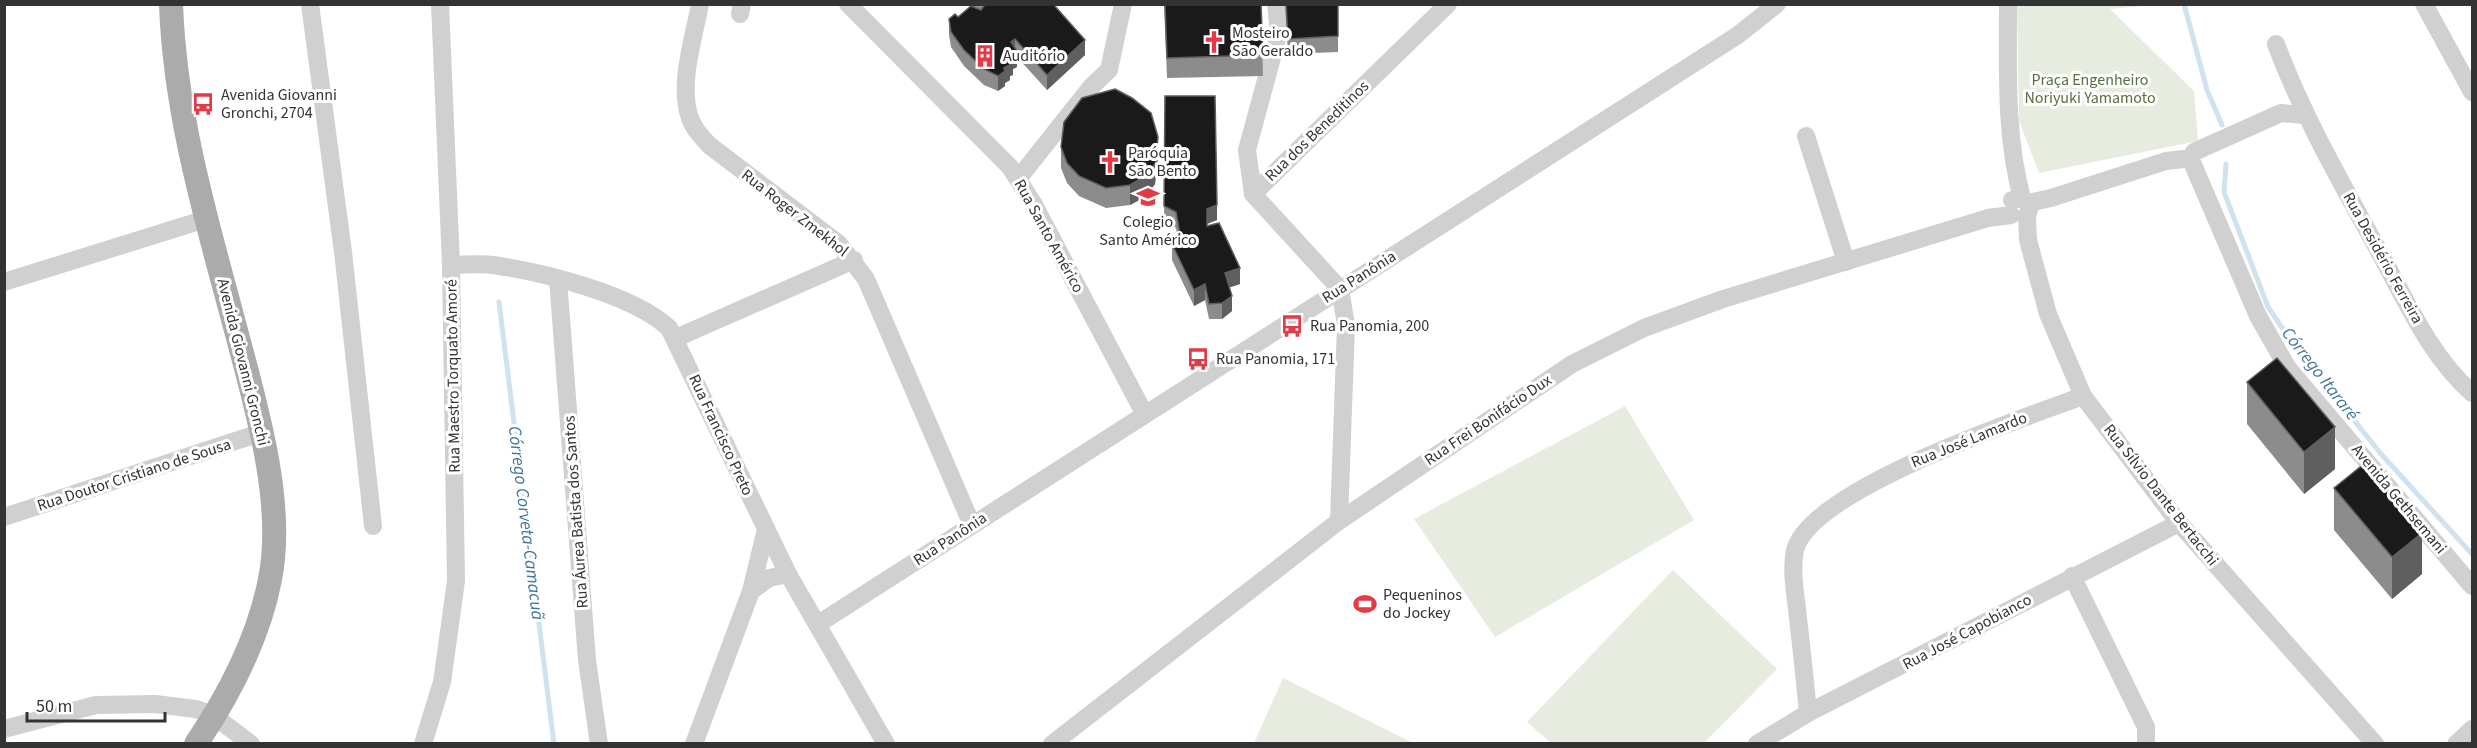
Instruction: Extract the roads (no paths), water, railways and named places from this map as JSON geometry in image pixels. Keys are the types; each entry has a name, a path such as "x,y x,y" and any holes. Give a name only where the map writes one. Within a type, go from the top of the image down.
{"main road":[{"name":"Avenida Giovanni Gronchi","path":"171,4 173,52 182,120 263,432 271,489 271,578 256,630 214,716 196,744"}],"street":[{"path":"310,4 346,275 373,526"},
{"name":"Rua Maestro Torquato Amoré","path":"423,744 442,682 456,581 451,265 440,4"},
{"name":"Rua Roger Zmekhol","path":"700,4 686,93 688,115 696,131 709,146 839,244 854,260 866,279 972,525"},
{"name":"Rua Santo Américo","path":"848,4 1010,167 1034,203 1144,413"},
{"path":"1018,179 1091,87 1109,70 1123,4"},
{"path":"1253,194 1247,150 1279,32 1276,4"},
{"name":"Rua dos Beneditinos","path":"1340,289 1253,194 1448,4"},
{"name":"Rua Panônia","path":"818,624 1144,413 1738,35 1777,4"},
{"name":"Rua Sílvio Dante Bertacchi","path":"2008,4 2008,100 2019,208 2048,314 2083,396 2179,523 2374,744"},
{"path":"2424,4 2472,92"},
{"name":"Rua Desidério Ferreira","path":"2276,44 2304,115 2442,363 2472,393"},
{"name":"Rua Frei Bonifácio Dux","path":"1052,744 1339,521 1572,364 1644,328 1723,299 2190,154 2281,113 2304,115"},
{"path":"1806,136 1846,262"},
{"name":"Avenida Gethsemani","path":"2190,154 2258,316 2287,367 2472,586"},
{"path":"4,282 207,219"},
{"path":"676,338 854,260"},
{"name":"Rua Francisco Preto","path":"451,265 491,264 558,279 629,303 657,316 676,338 721,439 788,573 886,744"},
{"name":"Rua Áurea Batista dos Santos","path":"558,279 587,660 599,744"},
{"path":"1339,521 1346,325 1340,289"},
{"name":"Rua José Lamardo","path":"1808,713 1794,575 1796,550 1803,534 1846,499 1925,456 2083,396"},
{"name":"Rua Doutor Cristiano de Sousa","path":"4,517 263,432"},
{"name":"Rua José Capobianco","path":"1757,744 1808,713 2179,523"},
{"path":"694,743 751,591 766,528"},
{"path":"760,552 769,578"},
{"path":"751,591 769,578 788,573"},
{"path":"2072,576 2145,727 2146,744"},
{"path":"4,729 61,713 124,702 196,709 214,716 251,744"},
{"path":"2456,744 2472,729"}],"waterway":[{"name":"Córrego Itararé","path":"2184,4 2207,90 2222,125"},
{"name":"Córrego Itararé","path":"2226,164 2224,192 2268,307 2291,341 2381,454 2472,554"},
{"name":"Córrego Corveta-Camacuã","path":"499,302 554,744"}],"place":[{"name":"Mosteiro São Geraldo","path":"1214,42"},
{"name":"Auditório","path":"985,56"},
{"name":"Avenida Giovanni Gronchi, 2704","path":"203,104"},
{"name":"Paróquia São Bento","path":"1110,162"},
{"name":"Colegio Santo Américo","path":"1148,197"},
{"name":"Rua Panomia, 200","path":"1292,326"},
{"name":"Rua Panomia, 171","path":"1198,359"},
{"name":"Pequeninos do Jockey","path":"1365,604"}],"park label":[{"name":"Praça Engenheiro Noriyuki Yamamoto","path":"2090,89"}]}
